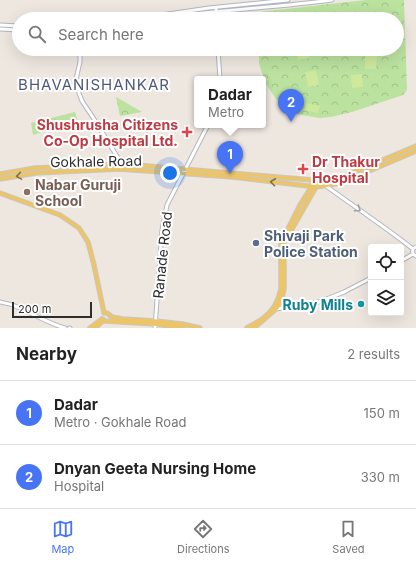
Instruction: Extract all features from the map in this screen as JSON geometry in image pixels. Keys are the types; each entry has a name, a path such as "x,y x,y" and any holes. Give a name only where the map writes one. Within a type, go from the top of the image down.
{"main road":[{"name":"Gokhale Road","path":"0,174 35,168 124,164 314,179 340,178 416,146"},
{"name":"Gokhale Road","path":"1,179 36,173 114,169 183,173 326,186 342,183 416,150"},
{"path":"254,328 276,309 281,302 284,289 284,243 314,186 314,179"},
{"path":"247,328 261,320 269,313 278,299 281,289 281,242 300,205 314,186"},
{"path":"0,193 60,215 79,228 88,242 104,313 101,315 104,320"},
{"path":"104,313 107,313 112,317 183,328"},
{"path":"95,328 104,320"},
{"path":"90,328 104,320 155,324 182,324 200,328"}],"street":[{"path":"186,12 288,0"},
{"path":"216,8 216,12 332,0"},
{"path":"0,25 12,26"},
{"path":"0,29 12,30"},
{"path":"80,56 76,79 82,101 118,158 124,164"},
{"path":"218,56 220,76"},
{"name":"Ranade Road","path":"155,324 162,230 167,205 206,128"},
{"path":"326,186 415,248 412,251 414,255 404,260"},
{"path":"276,309 320,302 368,280"},
{"path":"0,302 15,306 65,328"}],"green space":[{"path":"366,0 404,0 407,90 403,95 352,112 331,117 319,118 296,114 276,99 266,84 266,76 263,76 259,64 259,56 404,56 404,12 259,12"},
{"path":"297,56 309,56 309,58 298,60"},
{"path":"365,56 377,56 376,69 365,69"},
{"path":"316,70 319,85 308,87 305,72"},
{"path":"362,74 363,87 352,88 351,75"},
{"path":"116,97 142,112 120,116"},
{"path":"306,103 320,106 318,113 304,110"},
{"path":"75,112 78,121 33,135 31,123"}],"place":[{"name":"Dnyan Geeta Nursing Home","path":"291,122"},
{"name":"Shushrusha Citizens Co-Op Hospital Ltd.","path":"187,132"},
{"name":"Dr Thakur Hospital","path":"303,169"},
{"name":"Dadar","path":"230,174"},
{"name":"Nabar Guruji School","path":"27,192"},
{"name":"Shivaji Park Police Station","path":"256,243"},
{"name":"Ruby Mills","path":"361,304"}],"district":[{"name":"BHAVANISHANKAR","path":"94,84"}]}
